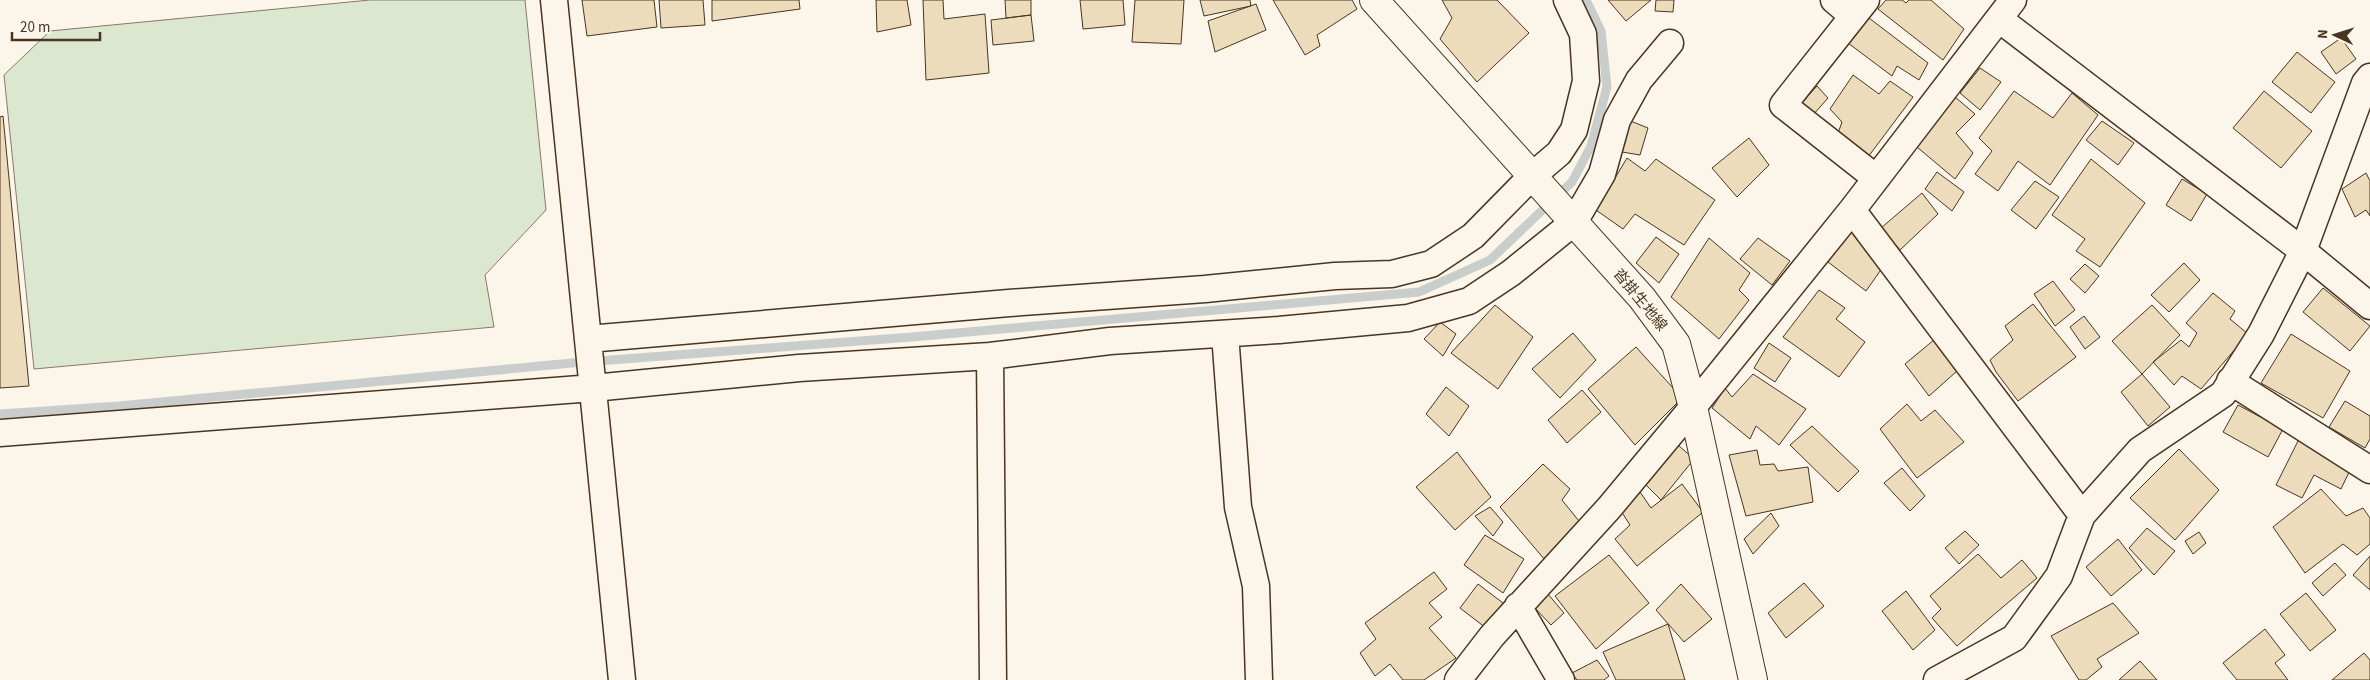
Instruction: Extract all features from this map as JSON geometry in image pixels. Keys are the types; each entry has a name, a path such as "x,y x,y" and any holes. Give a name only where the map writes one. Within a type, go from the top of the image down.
{"main road":[{"name":"沓掛生地線","path":"1374,0 1413,46 1642,298 1676,344 1693,407 1753,680"}],"street":[{"path":"554,0 622,680"},
{"path":"588,339 1009,303 1205,289 1335,276 1392,274 1431,264 1472,236 1536,180 1559,153 1574,130 1586,81 1583,34 1568,0"},
{"path":"1851,5 1783,105 1876,178"},
{"path":"1458,680 1492,636 1609,508 1693,407 1852,210 2006,10 2370,306"},
{"path":"0,433 593,388 799,368 990,356 1110,342 1408,318 1469,301 1511,273 1568,215 1602,174 1617,120 1639,80 1670,43"},
{"path":"1937,680 2014,638 2058,576 2082,514 2140,450 2223,394 2261,334 2303,251 2365,83 2370,77"},
{"path":"1852,210 2082,514"},
{"path":"1224,334 1238,507 1256,586 1259,680"},
{"path":"990,356 993,680"},
{"path":"2230,381 2370,470"},
{"path":"1518,606 1561,680"}],"green space":[{"path":"370,0 525,0 546,210 485,275 494,327 34,369 4,75 50,31"}],"building":[{"path":"582,0 654,0 657,27 587,36"},
{"path":"659,0 703,0 705,25 661,28"},
{"path":"712,0 799,0 800,9 712,21"},
{"path":"876,0 907,0 911,25 877,32"},
{"path":"923,0 943,0 944,19 985,14 989,73 926,80"},
{"path":"1005,0 1031,0 1031,15 1006,18"},
{"path":"1080,0 1123,0 1125,25 1083,29"},
{"path":"1135,0 1184,0 1181,44 1132,42"},
{"path":"1200,0 1250,0 1251,6 1204,16"},
{"path":"1273,0 1352,0 1357,9 1317,35 1320,46 1305,55"},
{"path":"1442,0 1497,0 1529,33 1477,82 1440,39 1452,18"},
{"path":"1608,0 1651,0 1626,21"},
{"path":"1656,0 1674,0 1673,12 1655,11"},
{"path":"1886,0 1902,0 1906,3 1909,0 1931,0 1964,29 1943,60 1878,9"},
{"path":"1256,4 1266,30 1215,52 1208,21"},
{"path":"1031,15 1034,41 993,45 991,20"},
{"path":"1869,18 1928,63 1919,80 1897,66 1892,76 1848,43"},
{"path":"2341,38 2356,59 2336,74 2321,52"},
{"path":"2297,52 2335,82 2311,113 2272,82"},
{"path":"1980,68 2001,82 1980,110 1960,93"},
{"path":"1853,75 1879,94 1890,81 1913,97 1868,157 1837,136 1842,122 1830,109"},
{"path":"1817,86 1828,98 1812,116 1799,106"},
{"path":"2014,91 2053,118 2072,93 2098,115 2050,185 2018,161 1998,191 1975,174 1992,151 1979,138"},
{"path":"2264,91 2312,131 2281,168 2233,128"},
{"path":"1955,97 1975,114 1956,133 1973,153 1955,179 1917,147"},
{"path":"3,116 29,386 0,388 0,117"},
{"path":"1628,120 1648,128 1640,155 1616,151"},
{"path":"2102,121 2134,143 2118,165 2086,140"},
{"path":"1749,138 1769,165 1737,197 1712,168"},
{"path":"1627,158 1645,171 1656,159 1715,200 1684,245 1635,214 1623,229 1596,210"},
{"path":"2091,159 2145,203 2100,267 2076,251 2085,239 2052,215"},
{"path":"1937,172 1964,192 1952,211 1925,189"},
{"path":"2366,173 2370,181 2370,216 2366,210 2355,217 2342,189"},
{"path":"2182,179 2207,194 2191,221 2166,205"},
{"path":"2035,181 2059,197 2036,229 2011,210"},
{"path":"1922,193 1938,214 1900,250 1881,228"},
{"path":"1850,231 1885,264 1866,291 1828,262"},
{"path":"1656,237 1679,254 1659,283 1636,263"},
{"path":"1709,238 1750,273 1739,290 1749,300 1719,339 1671,297"},
{"path":"1758,238 1790,261 1772,285 1740,259"},
{"path":"2184,263 2200,280 2169,312 2151,295"},
{"path":"2085,264 2099,276 2085,293 2070,279"},
{"path":"2053,281 2075,310 2055,326 2034,294"},
{"path":"2323,288 2370,326 2350,351 2303,312"},
{"path":"1819,290 1845,308 1836,319 1865,342 1839,377 1783,337"},
{"path":"2213,293 2235,311 2230,319 2248,334 2201,389 2182,376 2174,385 2153,362 2181,340 2189,347 2197,333 2186,323"},
{"path":"2033,304 2076,357 2018,401 1996,372 1990,360 2013,340 2005,326"},
{"path":"1495,305 1533,337 1498,389 1451,353"},
{"path":"2152,305 2180,335 2142,374 2112,341"},
{"path":"2084,316 2100,337 2085,349 2070,327"},
{"path":"1440,322 1456,334 1443,356 1424,339"},
{"path":"1573,333 1596,360 1560,398 1532,369"},
{"path":"2291,334 2350,371 2323,418 2261,383"},
{"path":"1935,339 1957,371 1929,396 1905,364"},
{"path":"1769,343 1791,358 1775,382 1754,368"},
{"path":"1636,347 1682,398 1635,445 1588,389"},
{"path":"1753,374 1806,409 1779,445 1756,426 1750,439 1712,408 1725,388 1732,397"},
{"path":"2142,374 2170,407 2148,426 2121,392"},
{"path":"1446,387 1469,406 1449,436 1426,414"},
{"path":"1582,390 1601,412 1567,443 1548,420"},
{"path":"2345,401 2370,416 2370,439 2365,448 2329,427"},
{"path":"1907,404 1921,421 1935,410 1964,442 1917,478 1880,429"},
{"path":"2238,405 2283,429 2268,457 2223,432"},
{"path":"1812,426 1859,471 1838,492 1790,445"},
{"path":"2299,439 2352,466 2341,489 2314,475 2302,498 2276,485"},
{"path":"1678,445 1694,459 1661,500 1644,483"},
{"path":"2179,449 2219,490 2175,540 2130,498"},
{"path":"1757,450 1760,465 1774,464 1778,471 1808,467 1813,502 1746,516 1729,455"},
{"path":"1457,452 1491,497 1455,530 1416,487"},
{"path":"1543,464 1570,489 1562,500 1579,521 1545,560 1500,507"},
{"path":"1902,468 1925,496 1910,511 1884,483"},
{"path":"1682,484 1703,512 1637,566 1615,539 1630,525 1619,508 1638,489 1651,508"},
{"path":"2321,489 2346,516 2363,508 2370,518 2370,544 2357,555 2343,544 2305,573 2273,527"},
{"path":"1490,507 1503,522 1493,536 1475,516"},
{"path":"1771,513 1779,526 1753,554 1744,539"},
{"path":"2147,528 2175,551 2154,575 2129,548"},
{"path":"1965,531 1979,545 1959,564 1945,548"},
{"path":"2199,532 2206,543 2193,554 2185,541"},
{"path":"1485,535 1524,559 1503,593 1464,565"},
{"path":"2118,539 2142,570 2111,596 2086,567"},
{"path":"1978,554 2001,578 2022,560 2037,578 1957,646 1932,618 1941,609 1930,596"},
{"path":"1609,555 1649,603 1596,649 1555,596"},
{"path":"2370,556 2370,590 2353,575"},
{"path":"2335,563 2346,575 2323,596 2312,583"},
{"path":"1434,572 1447,589 1429,603 1442,617 1429,628 1456,658 1424,680 1403,680 1390,664 1375,676 1360,653 1376,639 1365,623"},
{"path":"1804,583 1824,606 1786,638 1768,613"},
{"path":"1478,584 1503,603 1486,628 1460,608"},
{"path":"1681,584 1712,619 1684,642 1656,610"},
{"path":"1906,591 1935,630 1913,650 1882,611"},
{"path":"1547,593 1564,613 1551,625 1533,606"},
{"path":"2306,593 2336,630 2310,651 2280,614"},
{"path":"2113,603 2139,633 2097,659 2102,667 2086,680 2079,680 2051,636"},
{"path":"1668,624 1685,680 1616,680 1603,652"},
{"path":"2265,629 2285,655 2275,663 2288,680 2237,680 2223,663"},
{"path":"2364,653 2370,660 2370,680 2332,680"},
{"path":"1597,660 1609,676 1604,680 1577,680 1572,673"},
{"path":"2140,661 2157,680 2119,680"}],"waterway":[{"path":"0,414 119,406 572,363 912,337 1419,292 1490,260 1572,182 1591,146 1607,87 1601,31 1586,0"}]}
